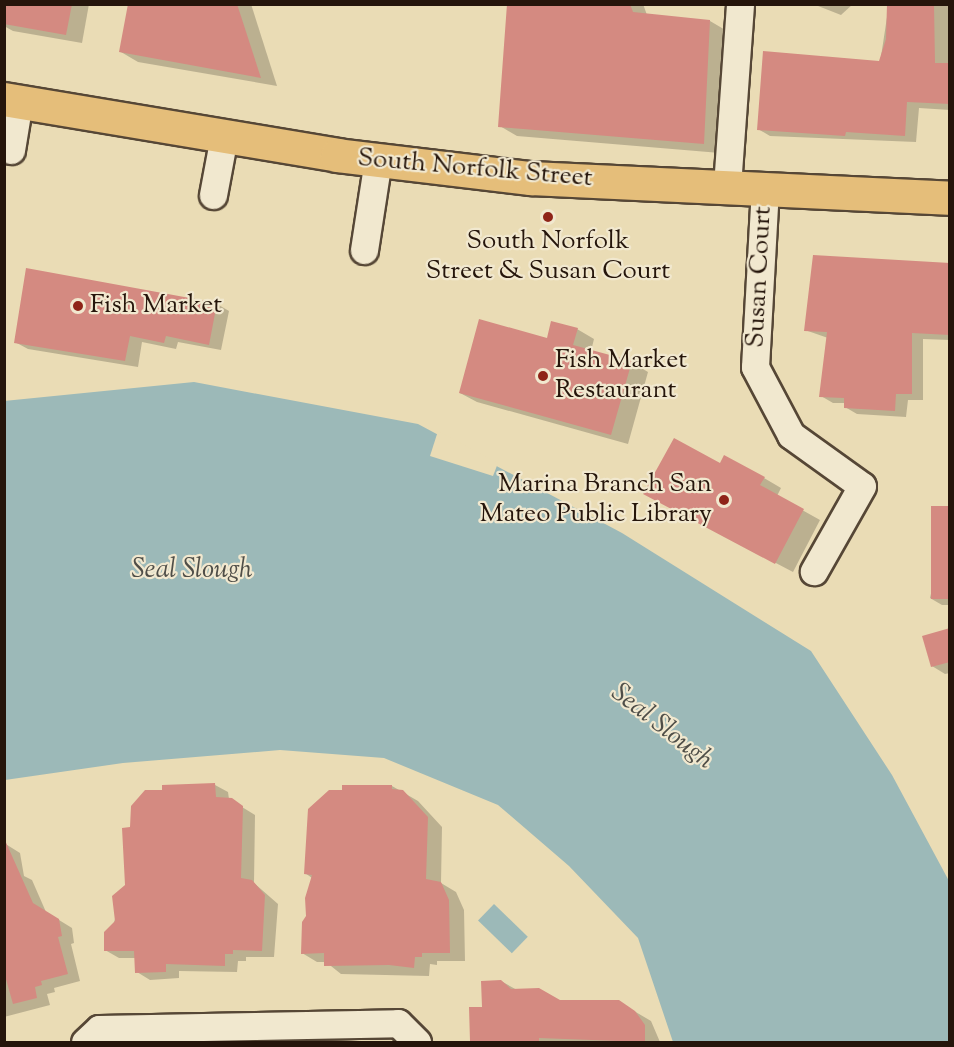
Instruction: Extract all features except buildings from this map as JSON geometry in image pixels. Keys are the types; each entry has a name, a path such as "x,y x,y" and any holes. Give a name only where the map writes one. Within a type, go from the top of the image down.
{"main road":[{"name":"South Norfolk Street","path":"12,100 378,160 531,178 950,198"}],"street":[{"path":"727,186 740,4"},
{"path":"11,150 12,100"},
{"path":"213,195 224,136"},
{"path":"364,250 378,160"},
{"name":"Susan Court","path":"765,188 756,367 791,435 862,486 814,571"},
{"path":"85,1042 99,1029 398,1023 417,1042"}],"water":[{"name":"Seal Slough","path":"194,382 418,424 622,533 811,651 892,775 949,881 949,1042 673,1042 638,938 569,866 498,805 384,758 280,750 123,763 5,780 4,401"},
{"path":"494,904 528,937 512,953 478,921"}],"pier":[{"path":"438,431 498,463 493,476 430,456"}],"place":[{"name":"South Norfolk Street & Susan Court","path":"548,217"},
{"name":"Fish Market","path":"78,306"},
{"name":"Fish Market Restaurant","path":"543,376"},
{"name":"Marina Branch San Mateo Public Library","path":"724,500"}]}
